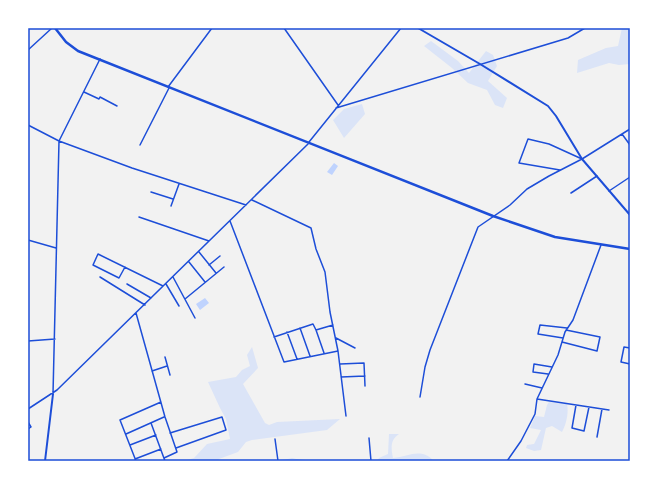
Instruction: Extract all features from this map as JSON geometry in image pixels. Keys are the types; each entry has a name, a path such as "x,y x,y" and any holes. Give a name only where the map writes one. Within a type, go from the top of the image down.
{"highway":[{"path":"55,28 66,42 73,47 100,59 495,216 555,238 630,249"}],"street":[{"path":"28,50 52,28"},
{"path":"140,145 169,87 212,28"},
{"path":"284,28 338,105"},
{"path":"28,409 53,394 252,200 309,142 401,28"},
{"path":"418,28 548,106 556,116 582,159 630,215"},
{"path":"578,28 579,32"},
{"path":"336,108 568,38 585,28"},
{"path":"45,461 53,402 59,141 100,59"},
{"path":"84,92 98,99 100,97 117,106"},
{"path":"28,125 59,141 132,168 246,205"},
{"path":"420,397 425,367 430,350 478,227 495,216 527,189 582,159 630,129"},
{"path":"622,134 630,145"},
{"path":"560,170 520,163 528,139 549,144 582,159"},
{"path":"571,193 597,176"},
{"path":"609,191 630,177"},
{"path":"171,206 179,183"},
{"path":"151,192 173,200"},
{"path":"252,200 311,228 316,249 325,272 340,364 346,416"},
{"path":"139,217 210,241"},
{"path":"230,221 284,362 338,351"},
{"path":"28,240 56,248"},
{"path":"507,461 529,428 535,414 537,399 567,329 573,320 601,245"},
{"path":"199,252 216,273"},
{"path":"125,267 119,278 93,265 98,254 125,267 163,286"},
{"path":"209,265 220,256"},
{"path":"188,262 205,282"},
{"path":"185,299 224,267"},
{"path":"100,277 145,305"},
{"path":"173,277 195,318"},
{"path":"127,284 151,298"},
{"path":"166,284 179,306"},
{"path":"136,313 165,417 177,452 164,458"},
{"path":"274,337 313,324 324,354"},
{"path":"316,330 333,325"},
{"path":"562,342 597,351 600,337 567,329 540,325 538,334 563,338"},
{"path":"300,328 310,357"},
{"path":"287,332 297,359"},
{"path":"336,338 355,348"},
{"path":"28,341 55,339"},
{"path":"630,348 624,347 621,362 630,364"},
{"path":"165,357 170,375"},
{"path":"340,364 364,363 365,386"},
{"path":"548,374 533,372 534,364 552,367"},
{"path":"152,371 168,366"},
{"path":"341,377 364,376"},
{"path":"525,384 542,388"},
{"path":"537,399 609,410"},
{"path":"161,402 120,420 136,460 161,449"},
{"path":"576,405 572,428 584,431 589,407"},
{"path":"597,437 602,409"},
{"path":"126,434 165,417"},
{"path":"170,433 222,417 226,430 176,448"},
{"path":"28,422 31,427 28,429"},
{"path":"151,423 166,461"},
{"path":"130,445 156,435"},
{"path":"369,438 371,461"},
{"path":"275,439 278,461"}],"shaded area":[{"path":"622,28 630,28 630,64 619,65 609,63 577,73 578,60 606,48 618,46"},
{"path":"431,41 458,61 469,73 486,51 493,55 497,66 488,81 507,98 503,108 495,105 487,90 468,83 424,46"},
{"path":"362,104 365,114 344,138 333,120 344,109"},
{"path":"252,347 258,368 243,384 265,423 269,425 277,422 340,419 327,430 246,442 238,452 219,459 218,461 184,461 194,458 207,444 230,439 226,419 208,382 236,377 242,370 250,366 247,355"},
{"path":"549,402 567,404 568,408 566,422 562,432 552,426 546,428 541,450 534,451 526,448 527,445 534,444 541,430 530,428 535,416 544,417"},
{"path":"389,434 399,434 396,436 392,444 393,458 414,454 424,454 434,461 377,461 379,458 388,454"}],"water":[{"path":"334,163 338,166 332,175 327,172"},
{"path":"205,298 209,303 200,310 196,304"}],"waterway":[{"path":"276,461 292,459 309,461"}]}
